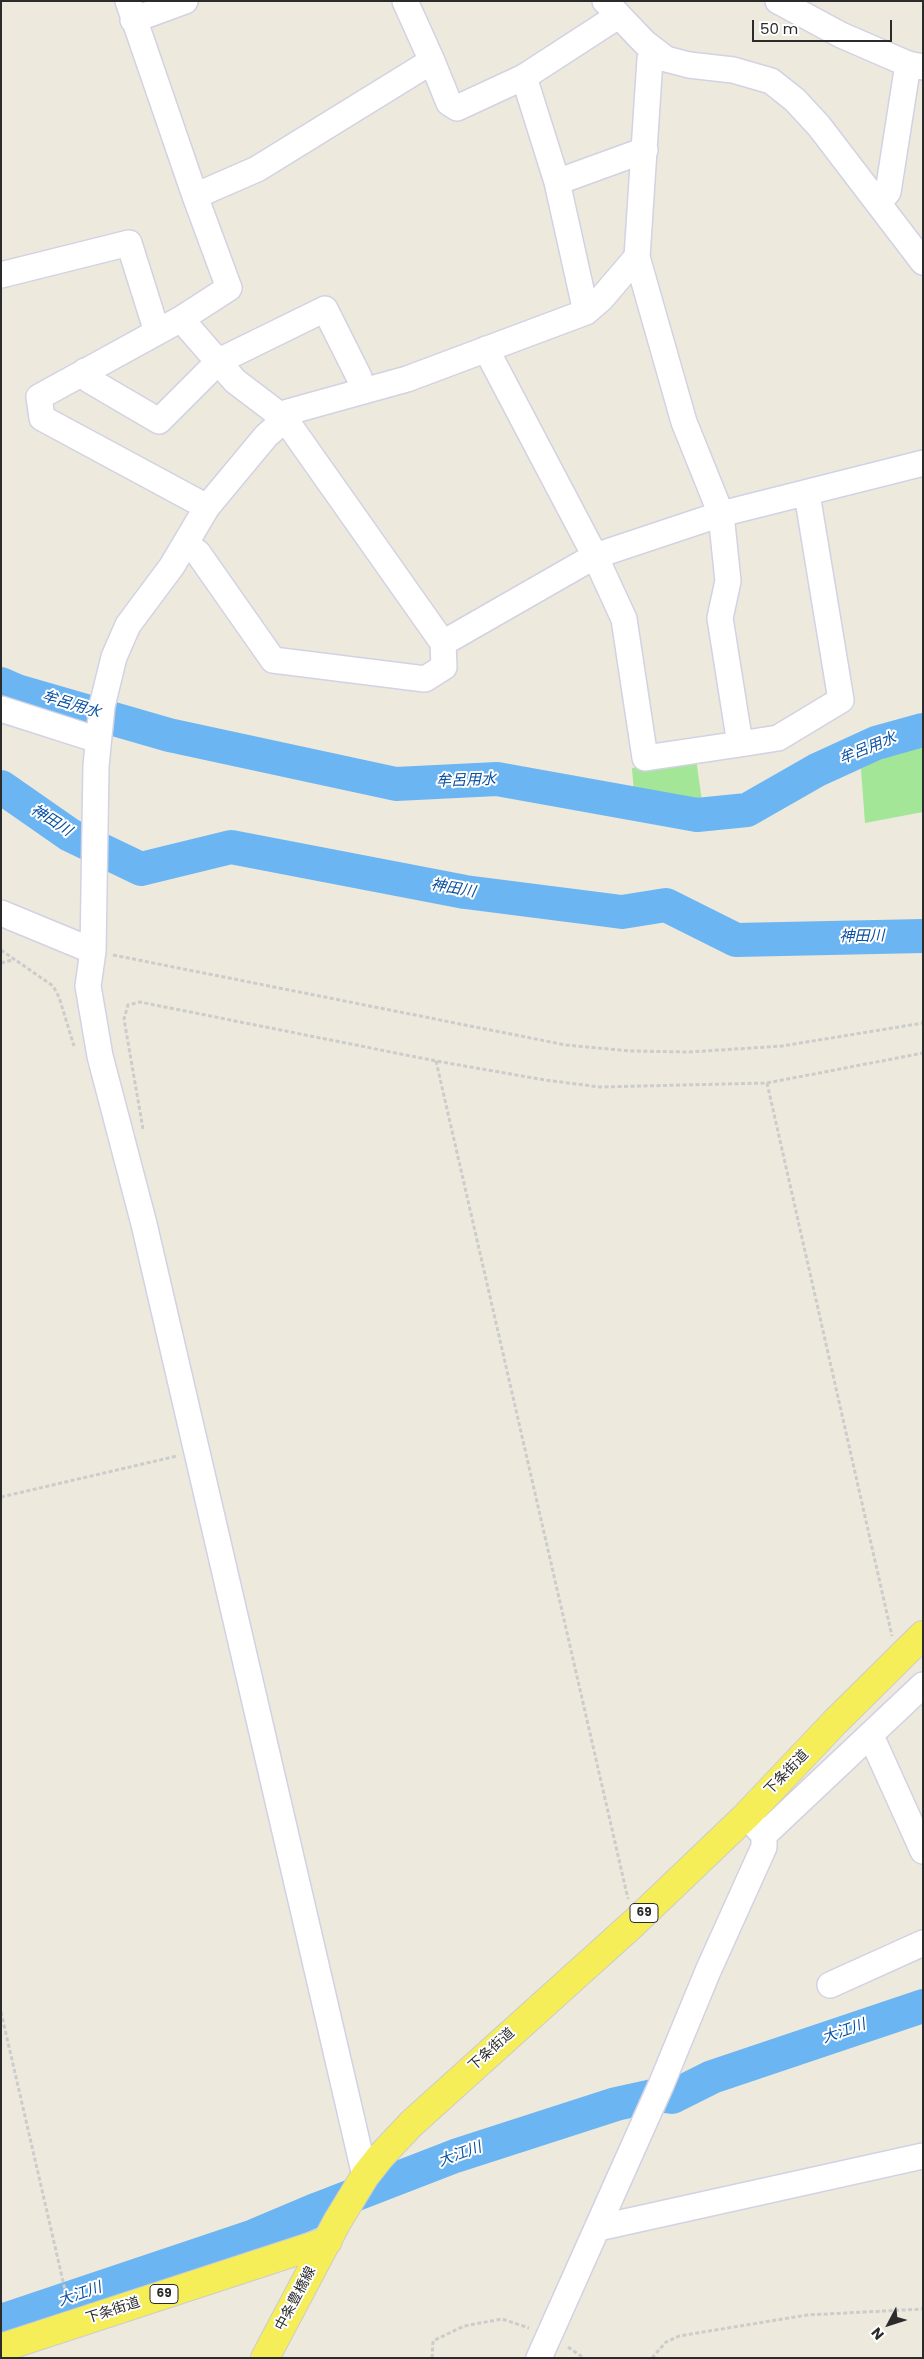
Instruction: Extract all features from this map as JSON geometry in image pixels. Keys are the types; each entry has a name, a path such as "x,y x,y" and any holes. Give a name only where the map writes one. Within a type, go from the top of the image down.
{"main road":[{"name":"下条街道","path":"14,2349 73,2324 332,2232 362,2180 411,2124 634,1922 755,1825 835,1722 923,1635"},
{"name":"中条豊橋線","path":"265,2358 332,2232"}],"street":[{"path":"184,1 131,11 229,288 181,319 39,397 42,418 208,507"},
{"path":"405,1 449,103 457,108 524,77 612,8 654,52 666,59 689,65 732,70 771,81 795,100 819,126 923,262"},
{"path":"778,1 841,35 915,65 888,192 878,202"},
{"path":"654,52 650,59 646,150 637,257 684,422 721,514 728,582 720,618 740,744"},
{"path":"195,196 257,169 432,60"},
{"path":"524,77 557,182 586,312"},
{"path":"557,182 646,150"},
{"path":"1,275 129,243 157,332"},
{"path":"362,2180 144,1224 100,1056 88,986 93,946 96,766 102,706 114,657 128,625 186,544 208,507 266,436 286,419 288,412 407,379 586,312 602,299 637,257"},
{"path":"85,371 89,380 159,421 219,361 325,309 359,377 362,392"},
{"path":"181,319 235,381 286,419 443,643 444,668 426,679 273,660 198,553 186,544"},
{"path":"486,349 595,556 624,619 645,758 778,738 841,700 807,494"},
{"path":"443,643 595,556 721,514 807,494 923,463"},
{"path":"1,708 98,736"},
{"path":"1,913 93,946"},
{"path":"539,2358 661,2085 708,1971 764,1848 755,1825 865,1741 923,1685"},
{"path":"835,1722 865,1741 923,1851"},
{"path":"830,1985 923,1943"},
{"path":"598,2228 923,2156"}],"path":[{"path":"93,946 566,1045 630,1051 689,1052 782,1046 923,1023"},
{"path":"1,950 53,986 59,998 77,1053"},
{"path":"1,963 13,960"},
{"path":"144,1134 124,1020 128,1005 140,1002 436,1061 545,1080 600,1087 767,1083 923,1052"},
{"path":"436,1061 634,1922"},
{"path":"767,1083 890,1630 902,1655"},
{"path":"1,1497 197,1452"},
{"path":"1,2012 73,2324"},
{"path":"652,2358 666,2342 679,2336 807,2315 923,2309"},
{"path":"432,2358 433,2341 464,2326 502,2319 550,2335 584,2358"}],"green space":[{"path":"923,744 923,812 865,823 861,769 884,753"},
{"path":"696,759 702,801 690,804 634,793 632,768"}],"waterway":[{"name":"牟呂用水","path":"1,684 17,691 169,735 396,784 497,779 697,815 747,810 817,770 876,743 923,730"},
{"name":"神田川","path":"1,787 70,835 141,869 231,847 465,892 622,912 666,905 736,940 923,936"},
{"name":"大江川","path":"1,2321 254,2236 455,2156 616,2104 657,2095 672,2097 712,2077 923,2006"}]}
